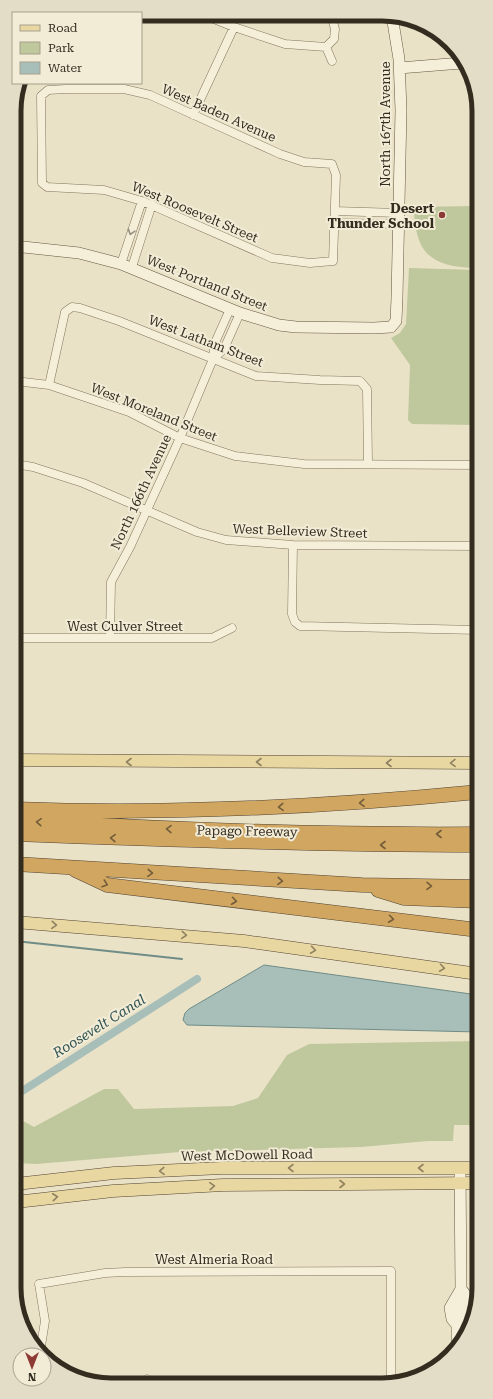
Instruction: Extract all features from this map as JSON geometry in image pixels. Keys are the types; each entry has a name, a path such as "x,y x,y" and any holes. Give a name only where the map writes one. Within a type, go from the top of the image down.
{"highway":[{"path":"21,809 67,811 188,811 320,806 472,793"},
{"name":"Papago Freeway","path":"21,820 133,828 356,834 472,834"},
{"path":"21,834 365,845 472,845"},
{"path":"21,864 362,885 472,887"},
{"path":"70,868 107,885 472,929"},
{"path":"362,885 404,898 472,902"}],"main road":[{"path":"21,760 472,763"},
{"path":"21,922 237,940 472,973"},
{"name":"West McDowell Road","path":"21,1183 107,1174 222,1168 472,1168"},
{"path":"21,1201 113,1191 223,1185 472,1183"}],"street":[{"path":"219,21 285,44 326,47 334,39 335,28 333,21"},
{"name":"North 167th Avenue","path":"390,326 396,321 401,110 399,68 393,22"},
{"path":"193,115 234,27"},
{"path":"326,47 332,61"},
{"path":"399,68 458,63"},
{"name":"West Baden Avenue","path":"47,187 42,183 41,96 48,90 124,89 150,95 280,154 304,162 332,164 336,175 335,211"},
{"name":"West Roosevelt Street","path":"47,187 104,190 152,204 272,258 310,263 333,261 335,223"},
{"path":"121,264 142,201"},
{"path":"132,268 152,204"},
{"path":"335,211 398,218 335,223 335,211"},
{"name":"West Portland Street","path":"21,247 79,253 121,264 257,320 296,327 386,328 390,326"},
{"name":"West Latham Street","path":"49,385 65,312 72,307 80,308 119,321 256,376 320,380 360,380 367,389 368,463"},
{"name":"North 166th Avenue","path":"110,638 111,582 147,510 180,438 213,359 214,346 235,311"},
{"name":"West Moreland Street","path":"21,382 49,385 129,412 180,438 236,456 304,464 368,463 472,465"},
{"name":"West Belleview Street","path":"21,465 33,467 82,483 197,532 226,540 293,545 472,546"},
{"path":"293,545 292,614 295,622 300,626 472,630"},
{"name":"West Culver Street","path":"21,638 212,638 232,628"},
{"path":"460,1168 459,1319 463,1328"},
{"name":"West Almeria Road","path":"41,1345 45,1321 39,1284 104,1273 126,1272 391,1271 391,1377"}],"green space":[{"path":"472,206 472,268 447,265 428,254 422,246 418,236 414,207"},
{"path":"409,268 472,270 472,425 412,424 408,420 410,365 391,338 400,333 406,324"},
{"path":"472,1041 472,1125 454,1125 453,1141 428,1141 361,1147 180,1152 36,1164 21,1163 21,1120 34,1127 104,1089 118,1089 134,1109 233,1106 258,1098 287,1055 309,1044"}],"water":[{"path":"264,965 472,994 472,1032 187,1025 183,1020 185,1013 189,1009"}],"waterway":[{"path":"21,942 182,959"},
{"name":"Roosevelt Canal","path":"21,1092 197,979"}],"place":[{"name":"Desert Thunder School","path":"442,215"}]}
